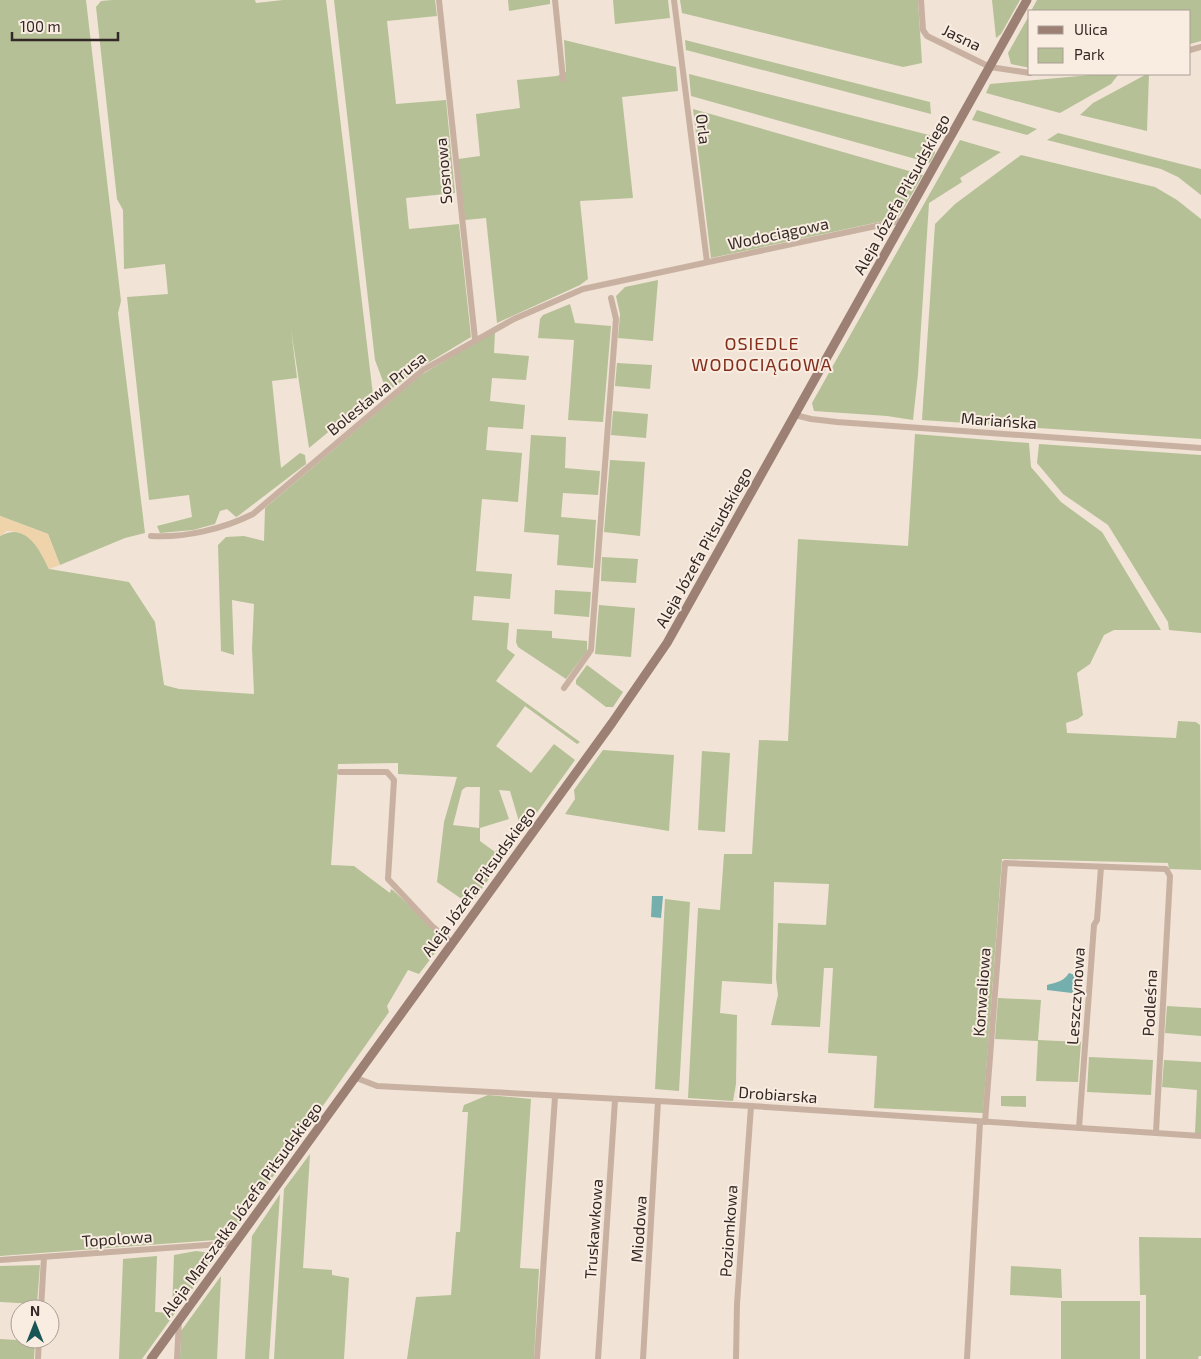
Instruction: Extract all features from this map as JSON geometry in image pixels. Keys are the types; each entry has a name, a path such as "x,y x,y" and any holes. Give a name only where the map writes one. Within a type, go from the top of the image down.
{"main road":[{"name":"Aleja Józefa Piłsudskiego","path":"354,1077 667,643 1028,0"},
{"name":"Aleja Marszałka Józefa Piłsudskiego","path":"151,1359 354,1077"}],"street":[{"name":"Sosnowa","path":"439,0 474,339"},
{"path":"555,0 563,79"},
{"name":"Orla","path":"674,0 706,262"},
{"name":"Jasna","path":"921,0 923,30 927,36 990,67"},
{"path":"990,67 1028,72"},
{"name":"Wodociągowa","path":"658,273 904,220"},
{"name":"Bolesława Prusa","path":"151,536 173,538 190,535 241,520 253,514 422,370 474,339 514,319 583,290 658,273"},
{"path":"564,688 591,650 616,319 611,298"},
{"name":"Mariańska","path":"795,415 829,421 1201,448"},
{"path":"340,772 387,772 394,780 388,879 452,943"},
{"name":"Konwaliowa","path":"966,1359 983,1122 1005,864 1101,867"},
{"name":"Podleśna","path":"1101,867 1166,869 1170,876 1156,1132"},
{"name":"Leszczynowa","path":"1079,1128 1094,925 1097,920 1101,867"},
{"name":"Drobiarska","path":"354,1077 377,1086 751,1106 1201,1136"},
{"path":"537,1359 555,1097"},
{"name":"Truskawkowa","path":"598,1359 615,1100"},
{"name":"Miodowa","path":"643,1359 658,1101"},
{"name":"Poziomkowa","path":"736,1359 737,1304 751,1106"},
{"name":"Topolowa","path":"0,1260 235,1243"},
{"path":"42,1299 44,1257"},
{"path":"177,1359 179,1320"}],"green space":[{"path":"0,0 86,0 121,301 118,313 145,533 125,538 60,565 48,534 0,516"},
{"path":"255,0 256,3 283,0 326,0 373,395 309,448 291,329 297,378 272,381 281,468 300,453 305,455 306,464 238,516 236,517 227,509 220,511 215,524 193,530 160,533 157,526 192,517 189,495 149,500 127,297 168,294 165,264 124,269 123,210 117,199 96,7 101,1"},
{"path":"334,0 435,0 437,16 387,21 396,104 446,100 455,193 406,198 409,229 459,224 471,337 423,366 387,392 375,360"},
{"path":"508,0 550,0 550,4 509,11"},
{"path":"613,0 668,0 670,18 615,24"},
{"path":"680,0 918,0 922,63 903,67 682,13"},
{"path":"992,0 1020,0 1001,34 996,38"},
{"path":"1037,0 1201,0 1201,41 1191,44 1191,10 1032,10"},
{"path":"1028,18 1028,68 1011,64 1008,53"},
{"path":"564,40 676,67 678,91 622,97 633,198 580,201 588,279 580,285 497,323 486,218 465,220 458,159 480,156 476,114 520,108 517,80 557,76 566,72"},
{"path":"685,40 930,102 931,114 686,50"},
{"path":"689,74 933,136 935,153 930,163 691,96"},
{"path":"1091,75 1118,75 1111,84 1060,113 986,93 990,84"},
{"path":"1145,75 1149,75 1147,131 1080,115 1093,103"},
{"path":"693,109 923,175 898,218 711,258"},
{"path":"977,110 1037,129 1027,135 972,120"},
{"path":"1058,133 1201,169 1201,195 1178,177 1161,169 1047,140"},
{"path":"960,140 1001,152 960,178 962,182 929,203 918,374 913,420 887,416 814,411 812,403"},
{"path":"1021,155 1155,187 1177,200 1201,219 1201,439 922,420 935,224 955,204"},
{"path":"658,280 653,341 618,338 620,314 616,296 625,287"},
{"path":"570,304 575,323 611,326 603,422 568,420 574,340 538,338 540,319 543,315"},
{"path":"495,331 494,353 529,356 526,380 492,378 490,401 525,405 523,429 488,427 486,450 522,453 518,502 482,499 476,571 512,574 510,599 474,596 472,620 509,623 507,649 515,655 496,681 580,742 577,744 525,706 496,746 531,773 554,744 575,760 528,825 520,825 510,791 499,790 509,819 480,828 480,841 495,852 506,837 515,843 467,909 466,902 437,882 444,822 457,777 398,774 398,763 338,764 331,865 354,866 390,893 391,889 445,940 419,974 408,970 387,1006 389,1012 229,1239 0,1256 0,536 18,532 31,539 49,569 129,582 155,622 164,685 179,689 254,694 252,648 254,604 232,600 234,655 221,651 218,545 226,537 244,536 264,541 265,508 421,375","holes":["466,787 480,787 479,828 453,825 462,790"]},
{"path":"617,363 652,365 650,389 615,386"},
{"path":"613,411 648,414 646,438 611,435"},
{"path":"915,434 1029,443 1031,467 1061,502 1102,532 1161,630 1114,630 1104,635 1090,664 1077,673 1083,715 1066,723 1067,733 1176,738 1178,721 1196,722 1200,725 1201,870 1169,869 1168,863 1002,859 983,1113 874,1108 877,1056 828,1053 833,968 824,968 820,1027 771,1025 778,995 776,978 778,923 826,925 829,884 774,882 772,984 722,981 720,1013 737,1015 736,1084 733,1101 688,1098 698,908 720,910 724,854 752,854 759,740 788,741 798,539 908,546"},
{"path":"531,435 566,437 565,468 600,471 598,495 563,493 561,517 596,520 593,568 557,565 559,535 524,532"},
{"path":"1039,444 1201,455 1201,633 1169,630 1168,622 1108,525 1063,494 1037,463"},
{"path":"610,460 645,462 640,536 604,532"},
{"path":"602,557 638,559 636,583 601,581"},
{"path":"555,590 591,592 589,617 554,614"},
{"path":"599,605 635,608 631,657 595,654"},
{"path":"517,629 552,631 552,638 587,641 587,651 566,679 518,647 516,642"},
{"path":"587,665 623,692 613,707 606,707 576,684 576,680"},
{"path":"603,750 674,755 669,831 565,814 575,799 574,790"},
{"path":"702,751 730,753 725,832 698,830"},
{"path":"665,899 690,902 679,1091 655,1089"},
{"path":"998,998 1041,1000 1038,1040 1081,1042 1078,1082 1036,1081 1038,1041 995,1039"},
{"path":"1167,1006 1201,1008 1201,1036 1165,1033"},
{"path":"1089,1057 1153,1060 1151,1095 1087,1092"},
{"path":"1164,1060 1201,1062 1201,1133 1195,1133 1197,1090 1162,1087"},
{"path":"488,1095 531,1099 520,1268 539,1269 534,1359 407,1359 416,1297 451,1295 456,1232 460,1232 468,1112 462,1112 464,1105"},
{"path":"1001,1096 1026,1096 1026,1107 1001,1106"},
{"path":"310,1154 303,1268 332,1270 332,1275 349,1278 344,1359 274,1359 284,1189"},
{"path":"280,1194 269,1359 245,1359 252,1236"},
{"path":"1139,1237 1201,1238 1201,1356 1198,1359 1146,1359 1146,1295 1140,1295"},
{"path":"196,1251 212,1253 216,1256 142,1359 119,1359 123,1259 157,1256 155,1312 172,1313 174,1255"},
{"path":"40,1265 37,1299 10,1299 10,1303 0,1302 0,1266"},
{"path":"1011,1266 1061,1269 1062,1298 1010,1295"},
{"path":"221,1276 217,1359 180,1359 181,1331"},
{"path":"1061,1301 1140,1301 1140,1359 1061,1359"},
{"path":"0,1339 10,1340 10,1349 35,1349 34,1359 0,1359"}],"sand":[{"path":"0,516 48,534 60,565 49,569 34,543 22,534 7,531 0,536"}],"water":[{"path":"652,896 663,896 661,918 651,917"},
{"path":"1069,973 1075,975 1076,988 1072,993 1047,990 1047,985 1062,980"}],"district":[{"name":"OSIEDLE WODOCIĄGOWA","path":"762,353"}]}
